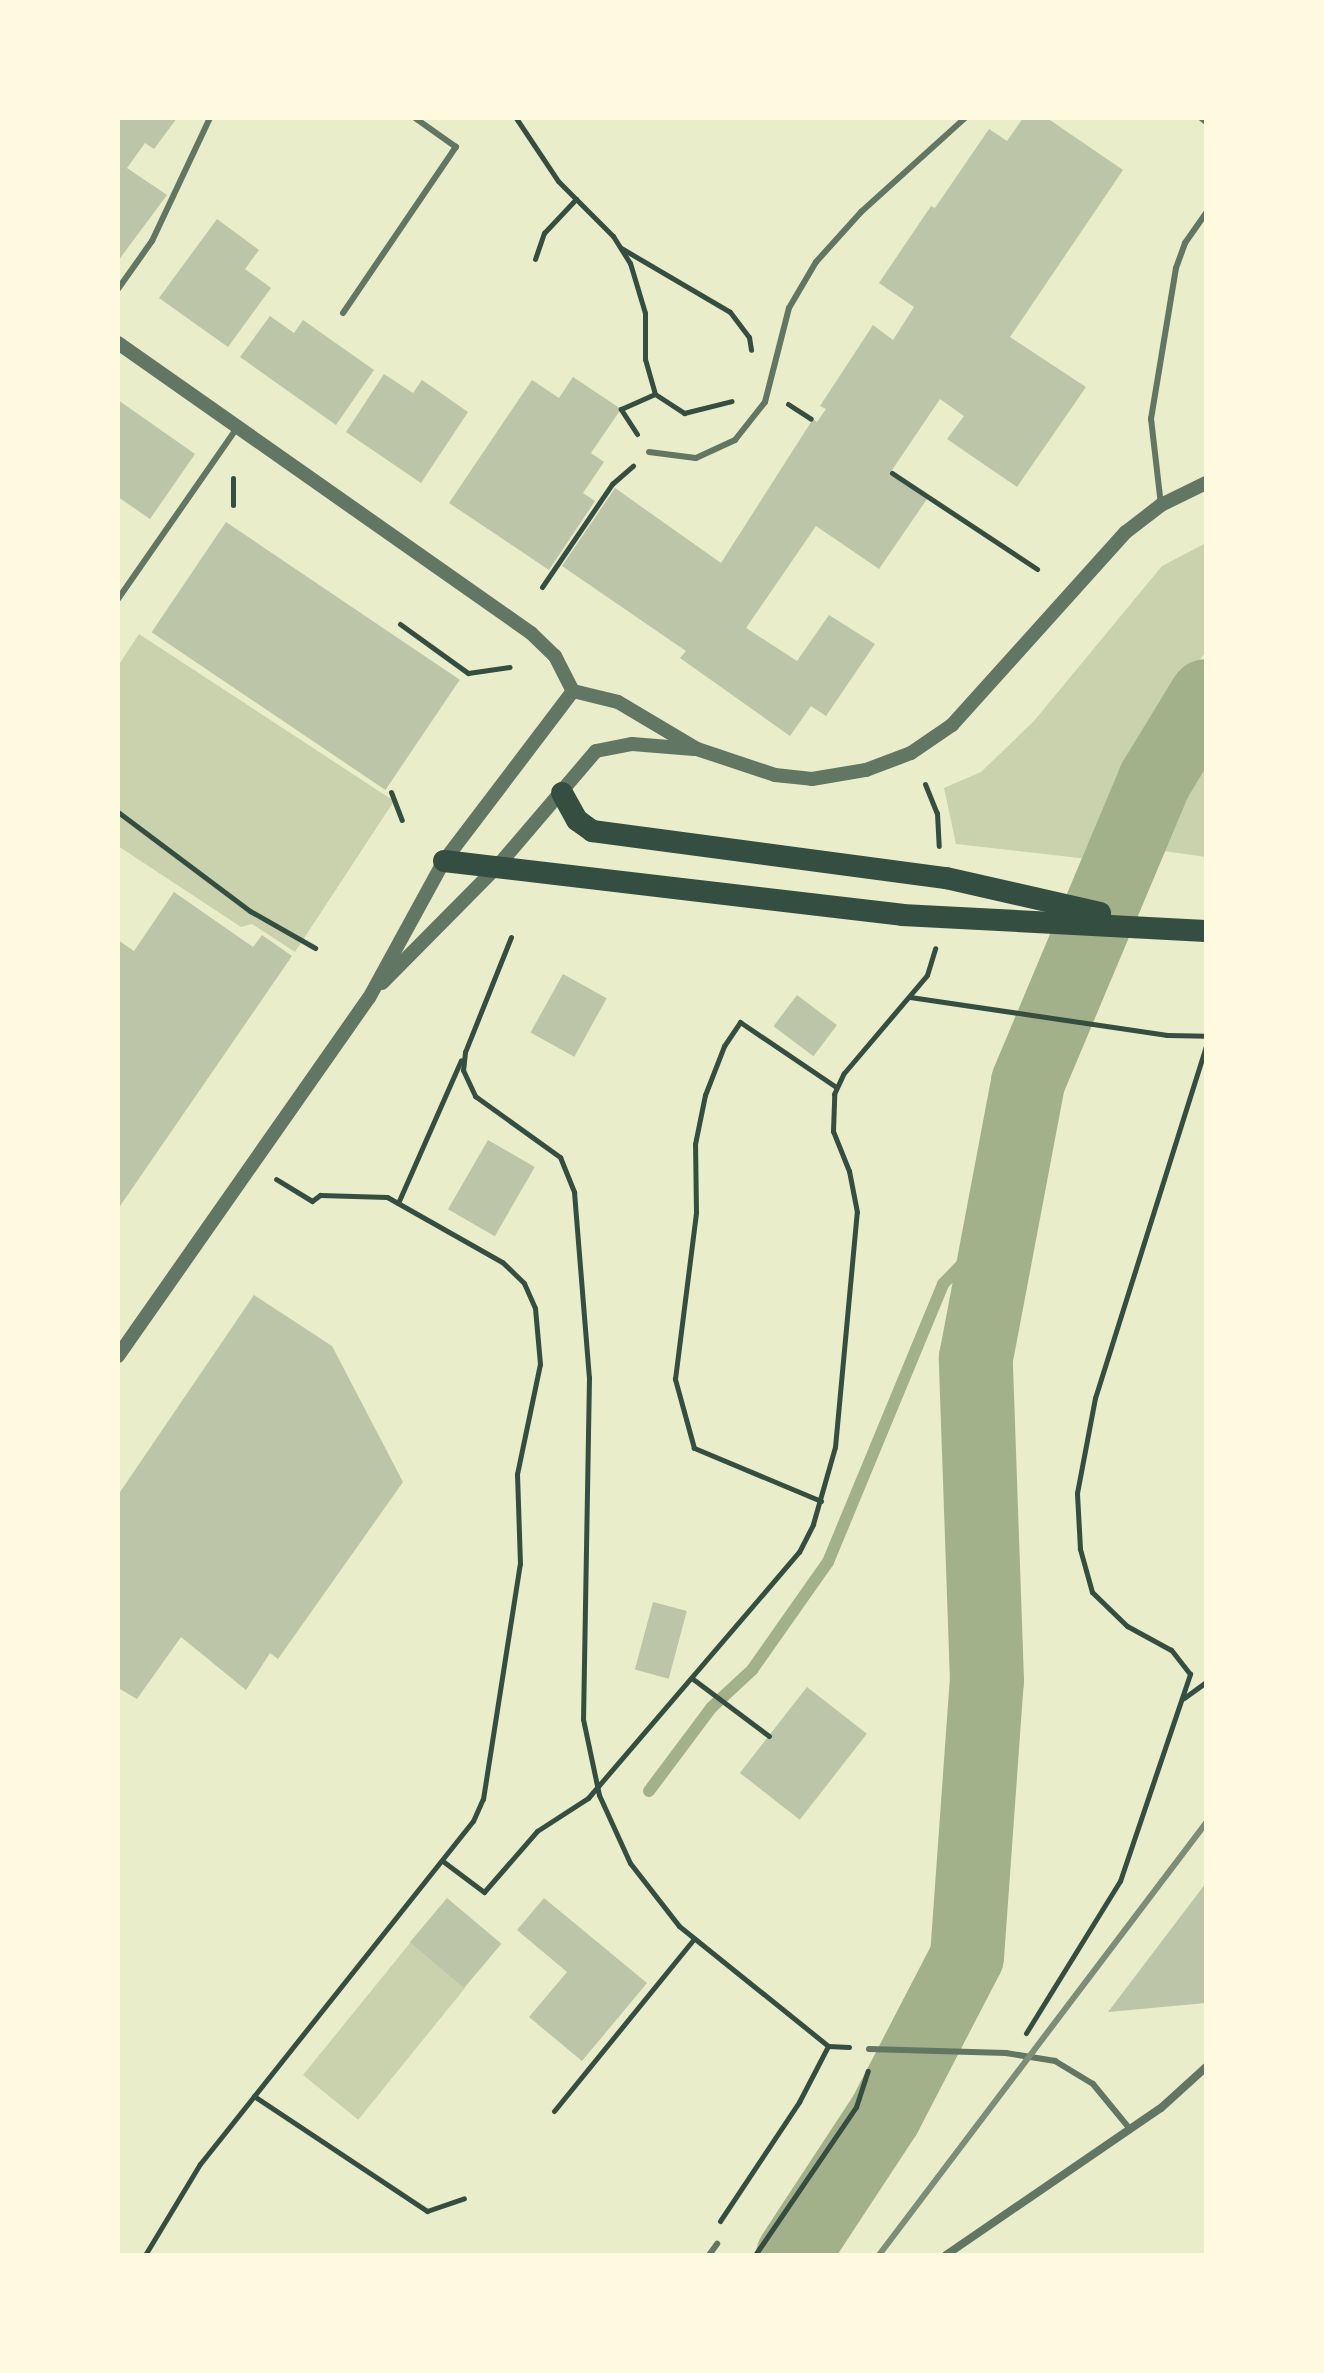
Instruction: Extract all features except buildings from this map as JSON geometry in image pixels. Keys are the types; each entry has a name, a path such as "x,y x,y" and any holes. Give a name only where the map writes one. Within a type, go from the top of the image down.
{"highway":[{"path":"562,793 577,820 608,833 946,878 1152,925"},
{"path":"444,861 602,884 902,915 1152,925 1206,931"}],"street":[{"path":"118,343 531,633 555,656 573,691 618,702 653,718 697,749"},
{"path":"369,998 496,868 596,751 632,744 697,749 775,775 812,779 858,772 911,753 972,707 1108,552 1161,505 1206,483"},
{"path":"118,1356 369,998 444,861 573,691"},
{"path":"946,2255 1130,2129 1206,2067"}],"lane":[{"path":"118,289 152,241 210,118"},
{"path":"343,313 456,147 415,118"},
{"path":"649,452 696,458 741,434 765,402 789,308 816,262 861,212 965,118"},
{"path":"1201,118 1206,122"},
{"path":"1161,505 1151,419 1176,268 1185,243 1206,213"},
{"path":"118,599 238,427"},
{"path":"869,2049 1009,2053 1073,2070 1102,2092 1130,2129"},
{"path":"709,2255 717,2244"}],"path":[{"path":"516,118 530,145 621,248 730,312 749,337 752,360"},
{"path":"535,259 544,233 576,199"},
{"path":"621,248 645,313 645,359 655,394 684,413 726,406 738,396"},
{"path":"621,409 655,394"},
{"path":"542,587 612,484 649,452"},
{"path":"233,461 233,505"},
{"path":"892,473 1037,569"},
{"path":"400,624 468,673 510,667"},
{"path":"925,784 937,813 939,849"},
{"path":"391,792 402,820"},
{"path":"118,812 250,911 315,948"},
{"path":"444,1862 484,1892 537,1831 578,1808 597,1788 785,1573 821,1501 837,1434 857,1212 849,1171 833,1131 836,1087 931,967 936,935"},
{"path":"398,1203 465,1052 511,937"},
{"path":"909,997 1206,1036"},
{"path":"821,1501 694,1448 675,1379 696,1212 695,1144 705,1095 724,1046 740,1022 836,1087"},
{"path":"1009,2053 1120,1881 1190,1674 1187,1664 1127,1626 1092,1592 1080,1549 1077,1493 1095,1398 1206,1047"},
{"path":"465,1052 463,1070 470,1091 553,1151 566,1165 574,1192 589,1377 583,1719 597,1788 616,1837 641,1880 694,1939 828,2046 799,2102 721,2216 717,2244"},
{"path":"145,2255 180,2192 444,1862 483,1799 520,1564 517,1474 539,1383 539,1349 535,1308 517,1275 398,1203 368,1194 320,1195 312,1201 293,1191"},
{"path":"693,1679 769,1736"},
{"path":"1184,1699 1206,1682"},
{"path":"554,2111 694,1939"},
{"path":"755,2255 862,2096 869,2049"},
{"path":"254,2096 427,2211 464,2198"}],"green space":[{"path":"1206,543 1206,651 1144,745 1105,861 956,844 944,788 981,772 1034,721 1162,566"},
{"path":"139,634 394,801 295,952 252,924 241,927 118,846 118,666"},
{"path":"1206,764 1206,857 1156,850 1189,773"},
{"path":"410,1943 465,1988 358,2120 303,2075"}],"waterway":[{"path":"793,2255 885,2115 967,1957 987,1681 976,1358 1028,1082 1155,780 1206,696"},
{"path":"649,1791 711,1708 752,1670 828,1562 943,1284 1001,1224"}],"railway":[{"path":"879,2255 1206,1823"}]}
